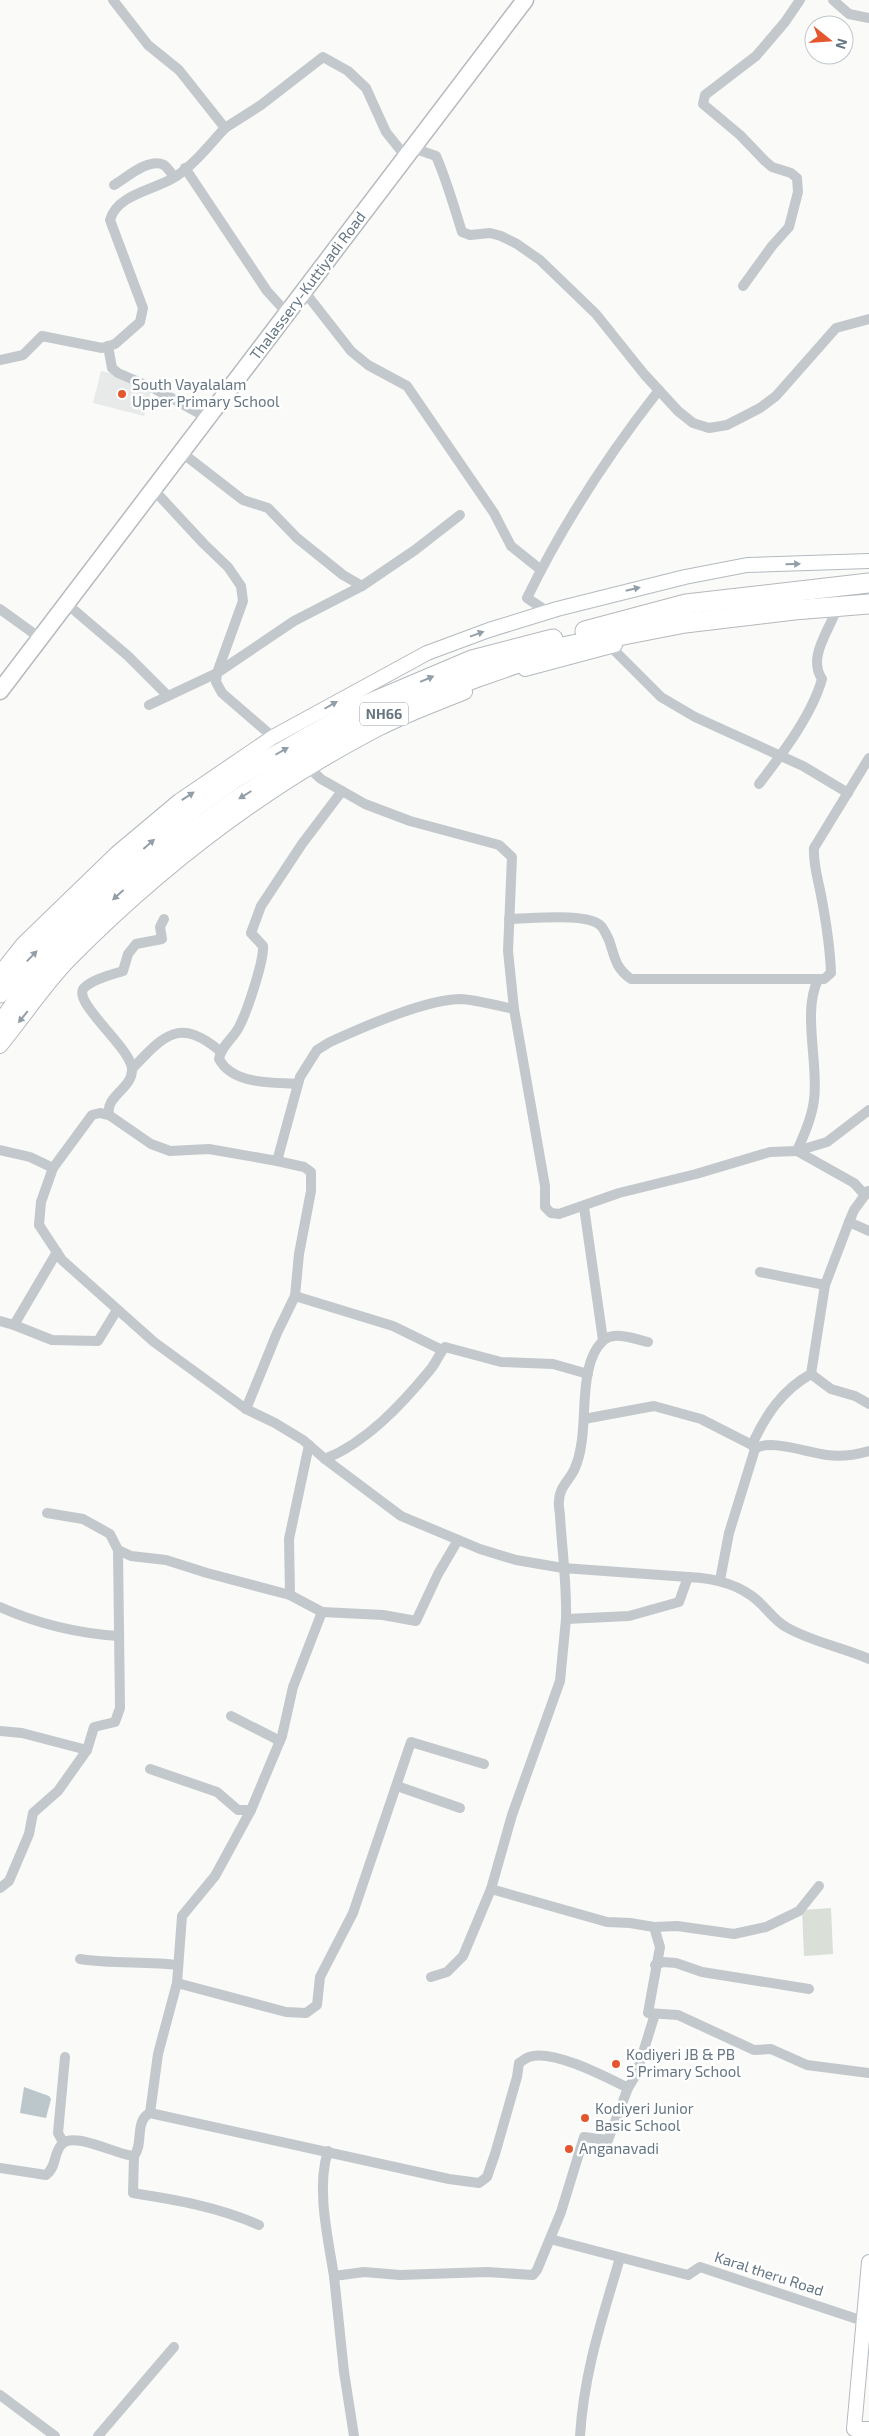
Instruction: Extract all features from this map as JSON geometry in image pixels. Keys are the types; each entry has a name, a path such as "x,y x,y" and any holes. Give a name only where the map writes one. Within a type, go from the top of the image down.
{"highway":[{"name":"NH66","path":"0,993 28,961 104,884 172,824 232,780 361,706 472,660 686,604 869,583"},
{"name":"NH66","path":"0,1026 27,988 80,930 164,853 241,797 378,716 478,677 567,646 685,623 794,610 869,604"}],"main road":[{"name":"Thalassery-Kuttiyadi Road","path":"0,692 525,0"}],"street":[{"path":"113,0 148,45 179,70 225,128"},
{"path":"744,286 772,246 789,227 798,192 797,178 791,172 772,167 764,161 740,135 704,104 705,95 756,56 785,22 800,0"},
{"path":"836,1 849,14 869,18"},
{"path":"0,360 23,355 42,336 102,348 115,344 140,322 143,308 110,220 113,210 124,201 174,177 225,128 261,105 322,57 348,71 366,88 386,132 409,152 436,156 445,176 450,200 462,232 470,234 490,233 501,236 517,244 540,260 596,314 659,390 693,424 709,428 727,425 760,408 776,396 836,328 869,319"},
{"path":"114,185 146,166 157,163 166,166 174,177"},
{"path":"185,168 262,283 287,313"},
{"path":"304,291 350,351 368,365 407,386 494,513 511,546 541,570"},
{"path":"108,346 112,368 118,373 155,389 208,418"},
{"path":"548,612 526,598 572,514 624,434 659,390"},
{"path":"181,452 243,500 268,508 297,538 343,575 362,586"},
{"path":"153,489 228,567 241,586 243,601 217,673 216,682 222,693 273,737"},
{"path":"149,705 217,673 294,621 362,586 415,550 460,516"},
{"path":"0,973 23,944 117,853 179,801 273,737 427,653 548,612 676,579 747,566 869,561"},
{"path":"67,604 128,656 168,696"},
{"path":"0,609 40,638"},
{"path":"0,1046 68,962 128,904 194,848 309,768 378,729 471,689 519,671 610,646 689,632 869,610"},
{"path":"759,784 818,695 822,679 816,670 817,655 835,613"},
{"path":"610,646 660,697 695,717 780,755 848,793"},
{"path":"509,919 582,918 594,922 601,926 608,939 614,960 622,973 631,979 824,979 831,973 826,924 813,862 814,848 869,758"},
{"path":"309,768 321,778 365,804 410,820 498,845 512,857 508,950 514,1009 545,1186 545,1207 551,1213 559,1214 584,1207 619,1193 696,1174 770,1152 797,1151 827,1142 869,1110"},
{"path":"298,1084 237,1077 223,1067 218,1059 220,1051 239,1027 262,963 264,946 251,933 261,906 302,844 342,791"},
{"path":"109,1115 108,1108 113,1098 128,1082 132,1069 131,1062 110,1032 84,1004 81,994 83,989 90,984 123,971 127,964 128,954 136,944 162,939 160,926 164,919"},
{"path":"797,1151 806,1129 814,1099 813,1009 814,989 818,980"},
{"path":"277,1161 298,1084 314,1054 330,1042 419,1007 461,999 514,1009"},
{"path":"132,1069 162,1039 175,1033 186,1032 204,1037 220,1051"},
{"path":"246,1410 277,1333 295,1296 299,1254 312,1180 311,1172 304,1167 277,1161 209,1150 170,1151 152,1144 109,1115 100,1113 92,1115 53,1168 41,1202 39,1224 62,1260 117,1310 154,1342 246,1410 275,1422 309,1445 400,1516 458,1540 516,1560 563,1568 688,1577 702,1576 720,1580 746,1592 786,1627 808,1638 869,1658"},
{"path":"0,1150 30,1157 53,1168"},
{"path":"720,1580 729,1533 761,1426 786,1391 810,1374 825,1285 854,1210 867,1193 854,1183 797,1151"},
{"path":"584,1207 604,1340"},
{"path":"849,1222 869,1231"},
{"path":"14,1325 56,1252"},
{"path":"760,1272 825,1285"},
{"path":"295,1296 394,1326 442,1350"},
{"path":"0,1321 52,1340 98,1341 117,1310"},
{"path":"431,1977 447,1972 463,1956 492,1889 515,1806 560,1681 566,1619 566,1592 558,1502 562,1488 575,1468 581,1446 589,1365 604,1340 612,1336 627,1336 648,1342"},
{"path":"325,1459 356,1443 387,1416 428,1372 442,1350 448,1347 501,1362 553,1364 588,1374"},
{"path":"810,1374 832,1389 855,1396 869,1404"},
{"path":"584,1419 654,1406 701,1419 754,1447 770,1444 829,1456 851,1455 869,1451"},
{"path":"290,1595 289,1539 309,1445"},
{"path":"0,1888 9,1881 29,1834 34,1813 58,1791 86,1750 94,1727 115,1722 120,1708 118,1550 110,1534 83,1519 47,1513"},
{"path":"118,1550 131,1556 166,1560 207,1574 290,1595 322,1612 383,1615 416,1621 438,1574 458,1540"},
{"path":"566,1619 628,1616 679,1602 688,1577"},
{"path":"0,1607 42,1624 89,1634 118,1636"},
{"path":"259,2225 231,2212 183,2201 133,2193 134,2156 138,2151 141,2126 146,2115 150,2113 158,2054 177,1983 182,1916 215,1876 251,1810 280,1741 293,1687 322,1612"},
{"path":"231,1716 280,1741"},
{"path":"0,1731 22,1733 86,1750"},
{"path":"177,1983 286,2012 306,2013 317,2005 320,1977 353,1913 411,1742 484,1764"},
{"path":"150,1769 217,1792 238,1810 251,1810"},
{"path":"396,1786 460,1808"},
{"path":"492,1889 608,1922 654,1927 677,1926 734,1934 766,1927 799,1911 819,1886"},
{"path":"654,1927 660,1947 655,1965 648,2014 678,2015 754,2050 771,2049 807,2065 869,2073"},
{"path":"80,1959 108,1963 156,1962 178,1965"},
{"path":"655,1965 663,1962 676,1963 702,1972 809,1989"},
{"path":"334,2276 364,2272 400,2275 487,2272 533,2275 550,2239 584,2137 608,2140 628,2088 636,2076 655,2014"},
{"path":"150,2113 449,2179 479,2183 487,2177 495,2154 517,2077 519,2063 530,2057 544,2056 570,2062 628,2088"},
{"path":"63,2142 58,2133 65,2057"},
{"path":"63,2142 81,2141 134,2156"},
{"path":"0,2168 46,2175 51,2172 63,2142"},
{"path":"328,2151 322,2182 348,2407 354,2436"},
{"name":"Karal theru Road","path":"550,2239 688,2275 700,2268 862,2321"},
{"path":"580,2436 583,2396 594,2347 620,2258"},
{"path":"869,2262 867,2301 862,2321 853,2432 869,2429"},
{"path":"98,2436 174,2346"},
{"path":"0,2395 55,2436"}],"shaded area":[{"name":"South Vayalalam Upper Primary School","path":"101,371 153,384 144,416 93,403"},
{"path":"831,1908 833,1954 804,1956 802,1910"},
{"path":"24,2087 49,2096 51,2099 46,2118 20,2113"}],"place":[{"name":"South Vayalalam Upper Primary School","path":"122,394"},
{"name":"Kodiyeri JB & PB S Primary School","path":"616,2064"},
{"name":"Kodiyeri Junior Basic School","path":"585,2118"},
{"name":"Anganavadi","path":"569,2149"}]}
